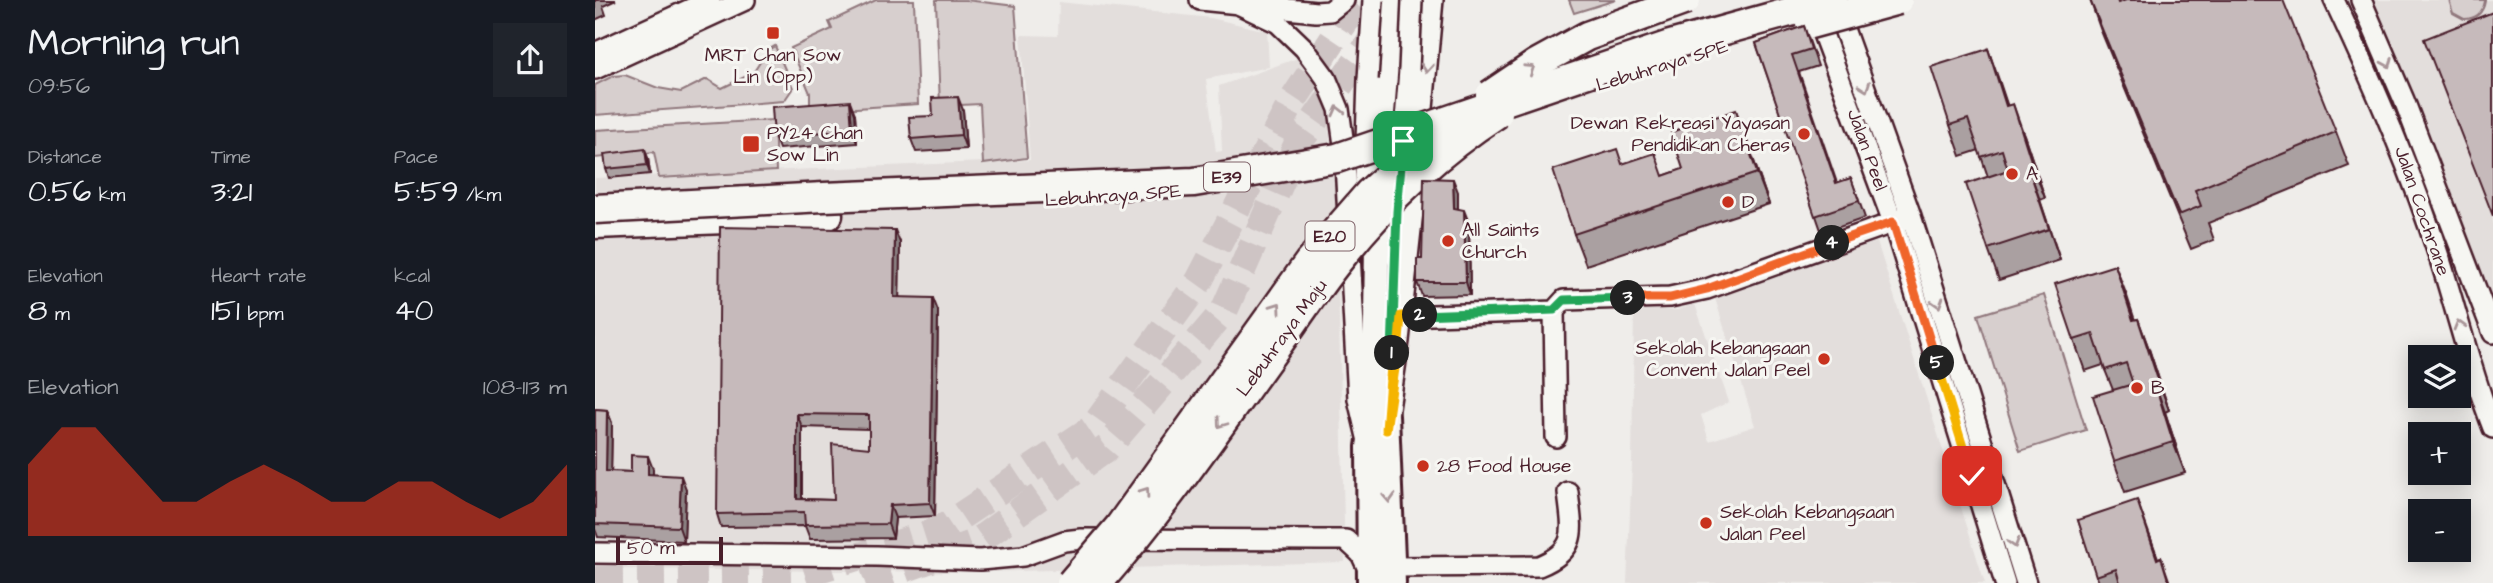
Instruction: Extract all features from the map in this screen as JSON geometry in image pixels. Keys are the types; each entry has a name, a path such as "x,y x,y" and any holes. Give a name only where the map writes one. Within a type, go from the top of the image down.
{"highway":[{"name":"Lebuhraya Maju","path":"1071,583 1119,527 1310,262 1369,193 1445,126 1536,64 1587,36 1686,0"},
{"name":"Lebuhraya Maju","path":"1098,583 1123,555 1188,468 1339,260 1380,212 1445,152 1542,85 1587,61 1658,33 1760,0"},
{"name":"Lebuhraya SPE","path":"595,209 1194,182 1337,158 1667,46 1833,0"},
{"name":"Lebuhraya SPE","path":"595,224 828,215 1200,191 1338,167 1672,61 1898,0"}],"main road":[{"path":"1382,577 1370,500 1378,438 1385,333 1394,51 1392,0"},
{"path":"1378,438 1382,577"}],"street":[{"path":"595,53 710,0"},
{"path":"595,69 745,0"},
{"path":"1200,0 1316,12 1330,11 1344,0"},
{"path":"1373,0 1362,254 1378,438"},
{"path":"1378,438 1394,333 1397,212 1412,0"},
{"path":"1378,438 1399,341 1433,0"},
{"name":"Jalan Peel","path":"1810,0 1830,56 1902,219 2026,583"},
{"name":"Jalan Peel","path":"1833,0 1851,49 1902,219 2005,583"},
{"name":"Jalan Cochrane","path":"2334,0 2397,138 2441,265 2476,384 2493,428"},
{"name":"Jalan Cochrane","path":"2361,0 2404,100 2493,333"},
{"path":"1240,5 1278,23 1304,48 1326,78 1339,109 1344,145 1358,399 1378,438"},
{"path":"1830,56 1851,49"},
{"path":"1401,316 1554,310 1564,300 1670,298 1707,289 1902,219"},
{"path":"1554,310 1556,438"},
{"path":"595,553 877,556 979,560 1023,556 1064,541 1081,539 1346,540 1382,577 1539,566 1549,562 1568,547 1572,531 1569,492"},
{"path":"1346,540 1359,528 1370,500"}],"shaded area":[{"path":"876,0 914,0 918,104 810,111 810,93 791,48 832,29 829,22"},
{"path":"936,0 966,0 1015,6 1027,158 983,164 980,104 940,106"},
{"path":"1569,0 1616,0 1574,13"},
{"path":"2370,0 2493,0 2493,311"},
{"path":"2449,0 2485,1 2478,15 2464,19 2453,13"},
{"path":"1059,2 1211,18 1267,31 1269,67 1206,79 1216,152 1222,151 1219,86 1298,58 1328,117 1336,198 1345,562 985,572 595,569 595,178 1030,160 1021,35 1058,36"},
{"path":"775,46 793,88 784,101 595,115 595,85 613,76 625,75 658,88 681,92 707,79 722,88 753,73 768,50"},
{"path":"774,120 776,171 659,178 654,152 595,158 595,130"},
{"name":"Sekolah Kebangsaan Convent Jalan Peel","path":"1877,242 1985,583 1627,583 1634,310 1677,310 1695,304 1729,402 1701,415 1709,441 1755,426 1713,292"},
{"path":"2044,295 2086,430 2020,451 1978,315"}],"building":[{"path":"2090,0 2117,0 2118,3 2126,0 2283,0 2336,132 2195,190 2201,206 2179,215"},
{"path":"2493,12 2493,216 2424,39"},
{"name":"Dewan Rekreasi Yayasan Pendidikan Cheras","path":"1804,26 1811,49 1792,55 1836,183 1851,178 1859,201 1815,216 1756,43"},
{"name":"A","path":"1988,49 2006,106 2013,104 2033,167 2029,169 2049,229 1988,249 1966,184 2008,170 2002,150 1981,157 1968,119 1950,125 1931,67"},
{"path":"958,97 961,135 911,139 909,117 933,116 932,98"},
{"path":"850,101 852,130 774,136 772,107"},
{"path":"1736,110 1757,173 1574,234 1553,170 1617,149 1622,164 1655,153 1663,176 1683,169 1671,132"},
{"path":"645,149 647,165 606,169 604,154"},
{"path":"1424,178 1453,179 1454,208 1464,210 1466,282 1417,282 1417,259 1422,259"},
{"path":"720,227 895,230 894,297 933,298 930,503 890,505 888,524 805,525 804,512 717,514","holes":["797,414 869,415 869,448 832,444 834,500 797,499"]},
{"name":"B","path":"2115,265 2133,320 2138,319 2158,380 2154,381 2173,442 2114,461 2093,396 2133,384 2126,363 2105,370 2093,334 2074,340 2055,284"},
{"path":"595,409 607,410 606,471 631,472 631,455 648,456 648,474 681,476 679,527 595,524"},
{"path":"2137,500 2157,559 2161,557 2169,583 2120,583 2116,569 2096,576 2078,520"}],"tunnel":[{"path":"595,580 794,577 938,531 1093,428 1199,281 1293,100 1346,20 1369,0"},
{"path":"865,583 975,543 1107,448 1224,311 1297,145 1374,37 1384,28"}],"place":[{"name":"MRT Chan Sow Lin (Opp)","path":"773,33"},
{"name":"Dewan Rekreasi Yayasan Pendidikan Cheras","path":"1804,134"},
{"name":"PY24 Chan Sow Lin","path":"751,144"},
{"name":"A","path":"2012,174"},
{"name":"D","path":"1728,202"},
{"name":"All Saints Church","path":"1448,241"},
{"name":"Sekolah Kebangsaan Convent Jalan Peel","path":"1824,359"},
{"name":"B","path":"2137,388"},
{"name":"28 Food House","path":"1423,466"},
{"name":"Sekolah Kebangsaan Jalan Peel","path":"1706,523"}],"route":[{"path":"1403,141 1397,212 1394,333 1386,430 1401,316 1554,310 1564,300 1670,298 1707,289 1893,222 1972,476"}]}
